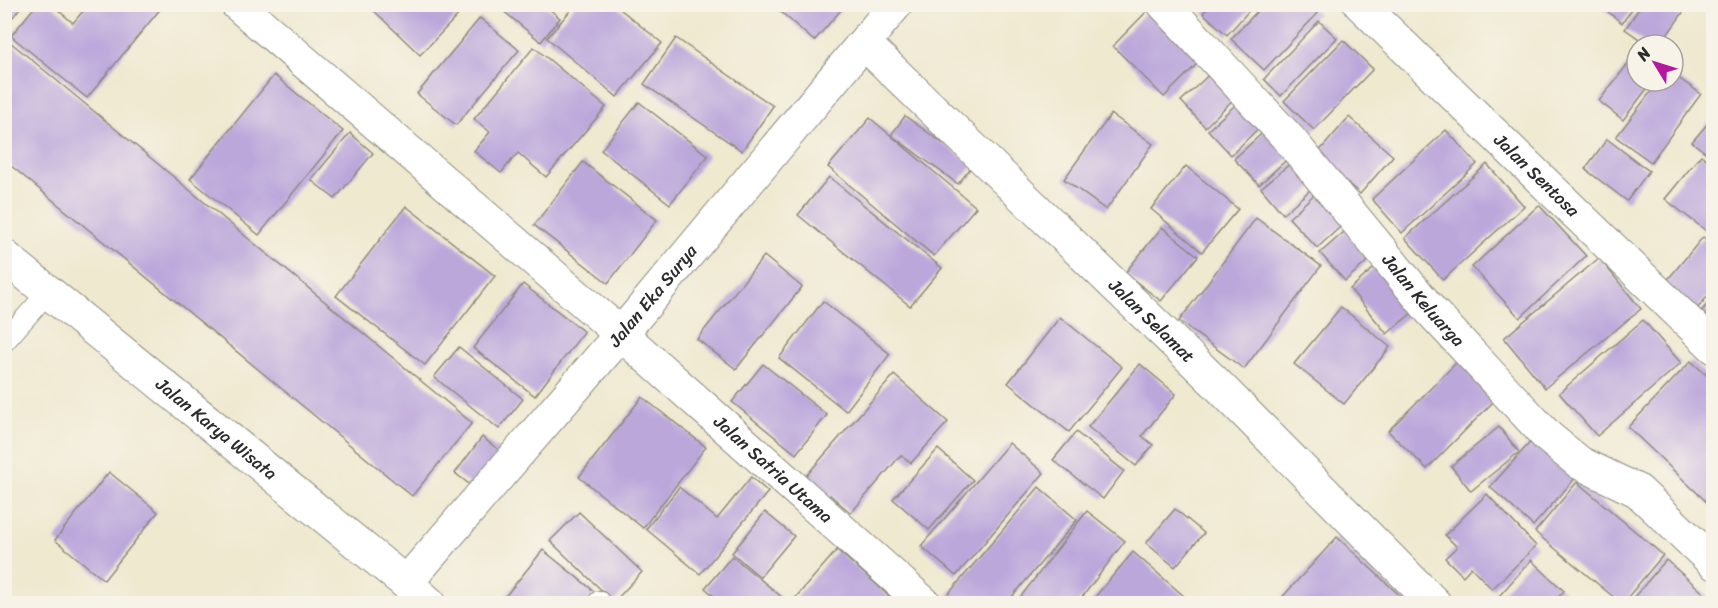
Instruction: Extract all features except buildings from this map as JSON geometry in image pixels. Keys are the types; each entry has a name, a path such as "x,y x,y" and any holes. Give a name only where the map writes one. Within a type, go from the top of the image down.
{"street":[{"name":"Jalan Satria Utama","path":"237,4 621,334 925,603"},
{"name":"Jalan Eka Surya","path":"418,593 621,334 896,4"},
{"name":"Jalan Keluarga","path":"1164,4 1290,140 1431,311 1548,437 1580,463 1638,490 1713,563"},
{"name":"Jalan Sentosa","path":"1360,4 1713,347"},
{"name":"Jalan Selamat","path":"864,43 1215,381 1435,603"},
{"name":"Jalan Karya Wisata","path":"4,256 50,290 418,593"}],"lane":[{"path":"4,342 50,290"}]}
